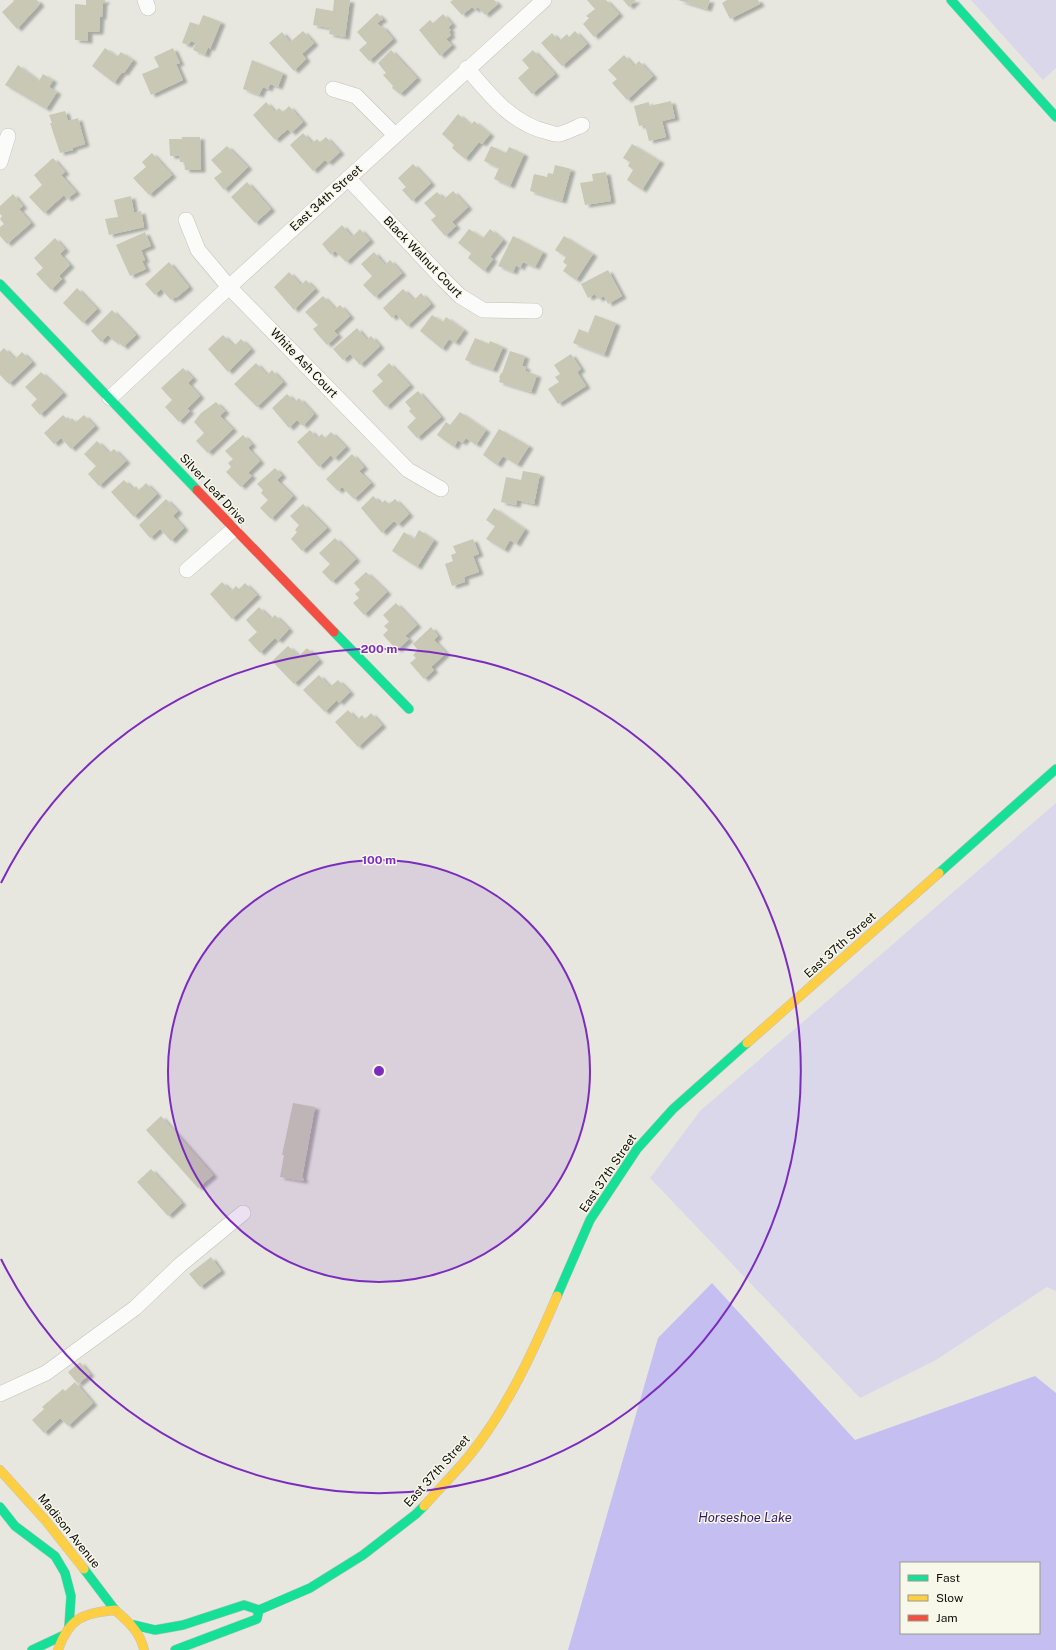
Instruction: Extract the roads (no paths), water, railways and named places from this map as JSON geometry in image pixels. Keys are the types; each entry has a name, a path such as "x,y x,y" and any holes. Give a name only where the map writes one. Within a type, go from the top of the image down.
{"main road":[{"path":"951,0 1056,117"},
{"name":"Silver Leaf Drive","path":"0,284 234,529 409,709"},
{"name":"East 37th Street","path":"175,1650 257,1620 259,1610 310,1588 363,1555 416,1514 469,1456 503,1407 544,1327 590,1220 637,1149 673,1109 1056,770"},
{"name":"Madison Avenue","path":"0,1470 20,1490 79,1561 116,1610 134,1625"},
{"path":"0,1507 15,1526 55,1556 65,1573 71,1596 69,1626"},
{"path":"134,1625 155,1630 183,1626 244,1605 259,1610"},
{"path":"58,1650 62,1636 69,1626 81,1616 95,1611 116,1610"},
{"path":"134,1625 141,1637 144,1650"},
{"path":"32,1650 62,1636"}],"street":[{"name":"East 34th Street","path":"110,398 467,68 544,0"},
{"path":"467,68 495,100 514,117 524,123 539,130 558,134 582,125"},
{"path":"333,88 356,96 395,135"},
{"path":"0,162 8,136"},
{"name":"Black Walnut Court","path":"348,178 460,296 483,310 535,311"},
{"name":"White Ash Court","path":"186,220 198,250 229,287 408,470 441,489"},
{"path":"187,570 234,529"},
{"path":"0,1394 46,1373 135,1308 180,1265 243,1213"}],"water":[{"name":"Horseshoe Lake","path":"712,1283 855,1440 1035,1376 1056,1393 1056,1650 568,1650 658,1338"}]}
